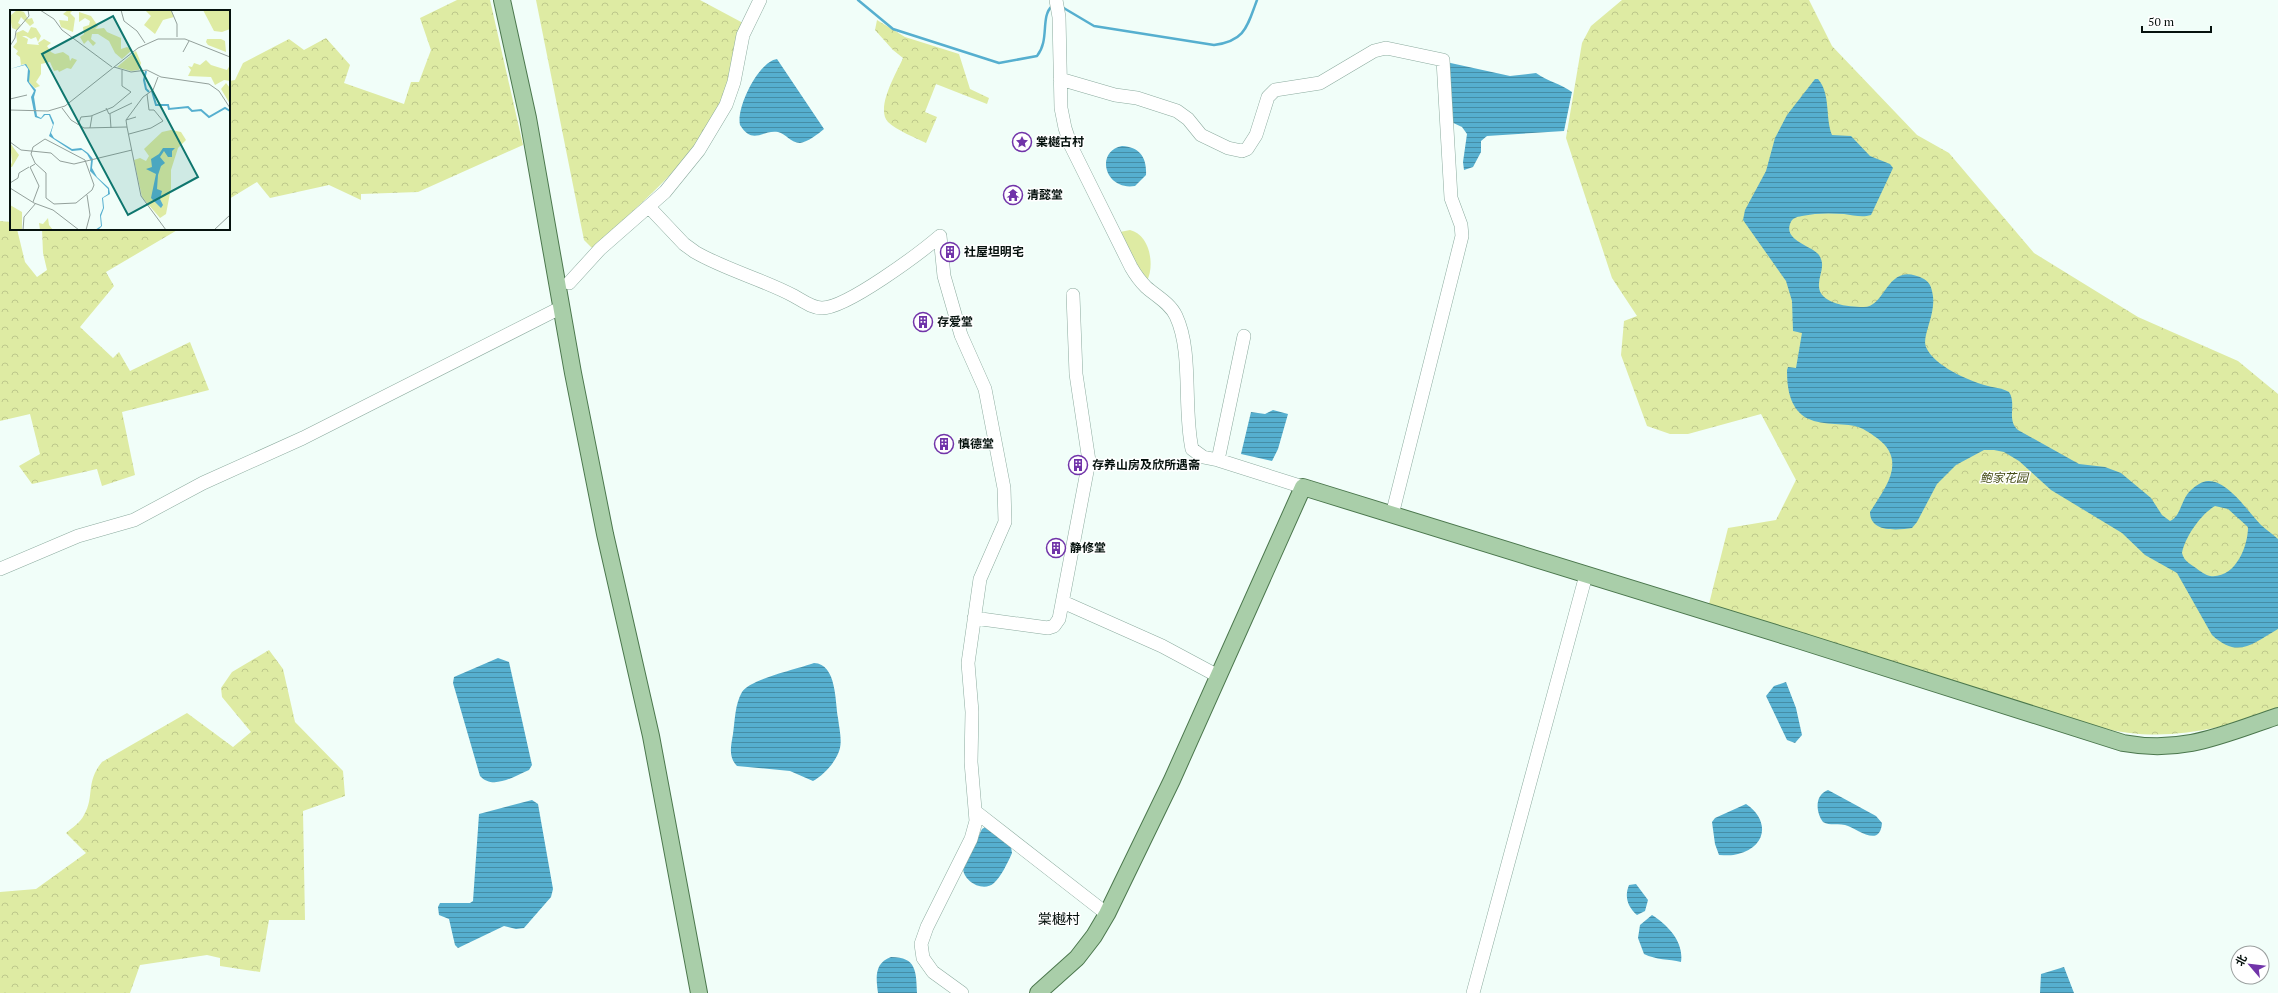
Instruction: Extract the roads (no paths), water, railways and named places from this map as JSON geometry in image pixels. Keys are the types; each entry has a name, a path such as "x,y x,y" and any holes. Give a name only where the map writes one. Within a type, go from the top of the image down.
{"main road":[{"path":"502,0 528,118 562,307 606,534 651,736 699,993"},
{"path":"513,0 539,116 616,532 662,734 710,993"},
{"path":"1038,993 1077,958 1094,936 1107,914 1172,780 1303,487 1586,574 2123,743 2156,747 2190,745 2278,716"}],"street":[{"path":"569,284 600,249 665,192 690,163 720,116 734,82 743,35 760,0"},
{"path":"1056,0 1059,17 1062,115 1071,146 1131,267 1142,284 1168,305 1176,315 1181,328 1184,347 1188,429 1192,449 1203,457 1218,460 1303,487"},
{"path":"1060,79 1115,95 1137,98 1177,111 1188,119 1201,135 1228,148 1242,151 1247,149 1256,135 1268,97 1275,90 1320,83 1374,51 1386,48 1443,60 1451,198 1461,225 1462,236 1392,515"},
{"path":"649,207 684,244 694,252 780,288 813,307 822,308 850,298 924,249 940,236 944,276 961,336 985,389 1004,488 1005,522 980,579 968,663 972,712 972,762 976,821 971,839 927,927 921,944 922,958 933,972 962,993"},
{"path":"974,618 1048,628 1054,626 1059,618 1064,602 1072,545 1089,461 1076,374 1073,296"},
{"path":"0,569 78,536 134,520 203,483 303,438 562,307"},
{"path":"1218,460 1244,336"},
{"path":"1473,993 1586,574"},
{"path":"1064,602 1162,646 1218,676"},
{"path":"976,812 1107,914"}],"water":[{"path":"777,59 824,129 813,138 800,143 794,142 778,132 754,136 749,135 740,125 741,108 750,87 763,68 770,62"},
{"path":"1446,62 1510,76 1536,73 1568,89 1572,92 1564,131 1487,136 1481,141 1481,152 1473,167 1464,170 1463,162 1467,134 1462,127 1447,120"},
{"path":"1815,79 1818,79 1825,92 1832,135 1851,136 1870,156 1890,164 1893,168 1871,215 1861,216 1828,213 1798,217 1793,219 1791,222 1789,230 1791,235 1816,252 1821,259 1822,266 1819,284 1820,291 1823,296 1828,300 1842,305 1863,307 1871,305 1894,279 1902,275 1911,275 1924,279 1930,286 1933,299 1933,307 1925,342 1930,354 1953,372 1980,384 2009,392 2012,402 2013,422 2014,426 2018,430 2079,464 2105,467 2121,473 2151,498 2162,515 2170,521 2174,519 2179,512 2190,491 2203,482 2216,482 2230,491 2261,525 2278,539 2278,629 2245,647 2237,648 2221,642 2212,635 2177,573 2145,555 2122,533 2051,490 2019,461 2004,452 1984,450 1956,465 1937,484 1917,522 1912,528 1886,529 1875,524 1871,519 1870,512 1882,494 1891,475 1891,456 1886,447 1877,438 1864,429 1849,425 1828,424 1814,421 1802,415 1794,406 1788,388 1787,370 1788,367 1796,368 1802,333 1793,331 1792,301 1786,281 1743,220 1745,210 1766,171 1775,138 1787,115","holes":["2215,506 2228,509 2248,527 2246,544 2243,552 2233,567 2219,576 2210,576 2189,564 2182,553 2186,540 2194,526 2204,514"]},
{"path":"1122,146 1138,151 1144,159 1146,175 1135,186 1124,186 1116,183 1110,177 1107,170 1106,162 1108,155 1114,149"},
{"path":"1273,410 1288,414 1278,449 1272,461 1241,454 1251,412 1265,414"},
{"path":"498,658 509,662 532,765 529,770 510,779 491,782 480,776 453,683 454,677"},
{"path":"814,663 822,665 827,670 834,685 841,741 840,748 833,763 826,771 813,781 790,771 737,766 732,759 731,747 737,707 742,692 754,683"},
{"path":"1786,682 1796,708 1802,735 1795,743 1787,740 1766,696 1774,686"},
{"path":"1828,790 1876,816 1882,823 1880,831 1877,835 1867,835 1845,825 1828,824 1823,822 1819,814 1818,800 1823,792"},
{"path":"532,800 538,804 553,889 551,897 524,928 516,929 504,926 458,948 455,945 449,919 439,915 438,907 440,903 470,903 473,901 479,814"},
{"path":"1746,804 1754,810 1762,825 1760,839 1748,850 1738,854 1719,855 1715,844 1712,822 1715,818"},
{"path":"987,826 1011,847 1012,853 997,880 990,886 985,887 974,884 970,881 966,877 963,868 982,829"},
{"path":"1636,884 1648,900 1645,911 1637,915 1631,909 1627,898 1629,885"},
{"path":"1652,915 1664,924 1674,935 1680,948 1681,962 1644,954 1638,938 1640,925"},
{"path":"891,957 906,960 913,967 915,972 917,993 878,993 877,972 882,963"},
{"path":"2064,967 2074,993 2040,993 2041,974"}],"waterway":[{"path":"858,0 893,29 999,63 1037,56 1043,43 1046,16 1052,6"},
{"path":"1062,7 1094,26 1214,45 1224,43 1239,36 1247,25 1257,0"}],"place":[{"name":"棠樾古村","path":"1022,142"},
{"name":"清懿堂","path":"1013,195"},
{"name":"社屋坦明宅","path":"950,252"},
{"name":"存爱堂","path":"923,322"},
{"name":"慎德堂","path":"944,444"},
{"name":"存养山房及欣所遇斋","path":"1078,465"},
{"name":"静修堂","path":"1056,548"}],"district":[{"name":"棠樾村","path":"1059,919"}],"park label":[{"name":"鲍家花园","path":"2004,478"}]}
